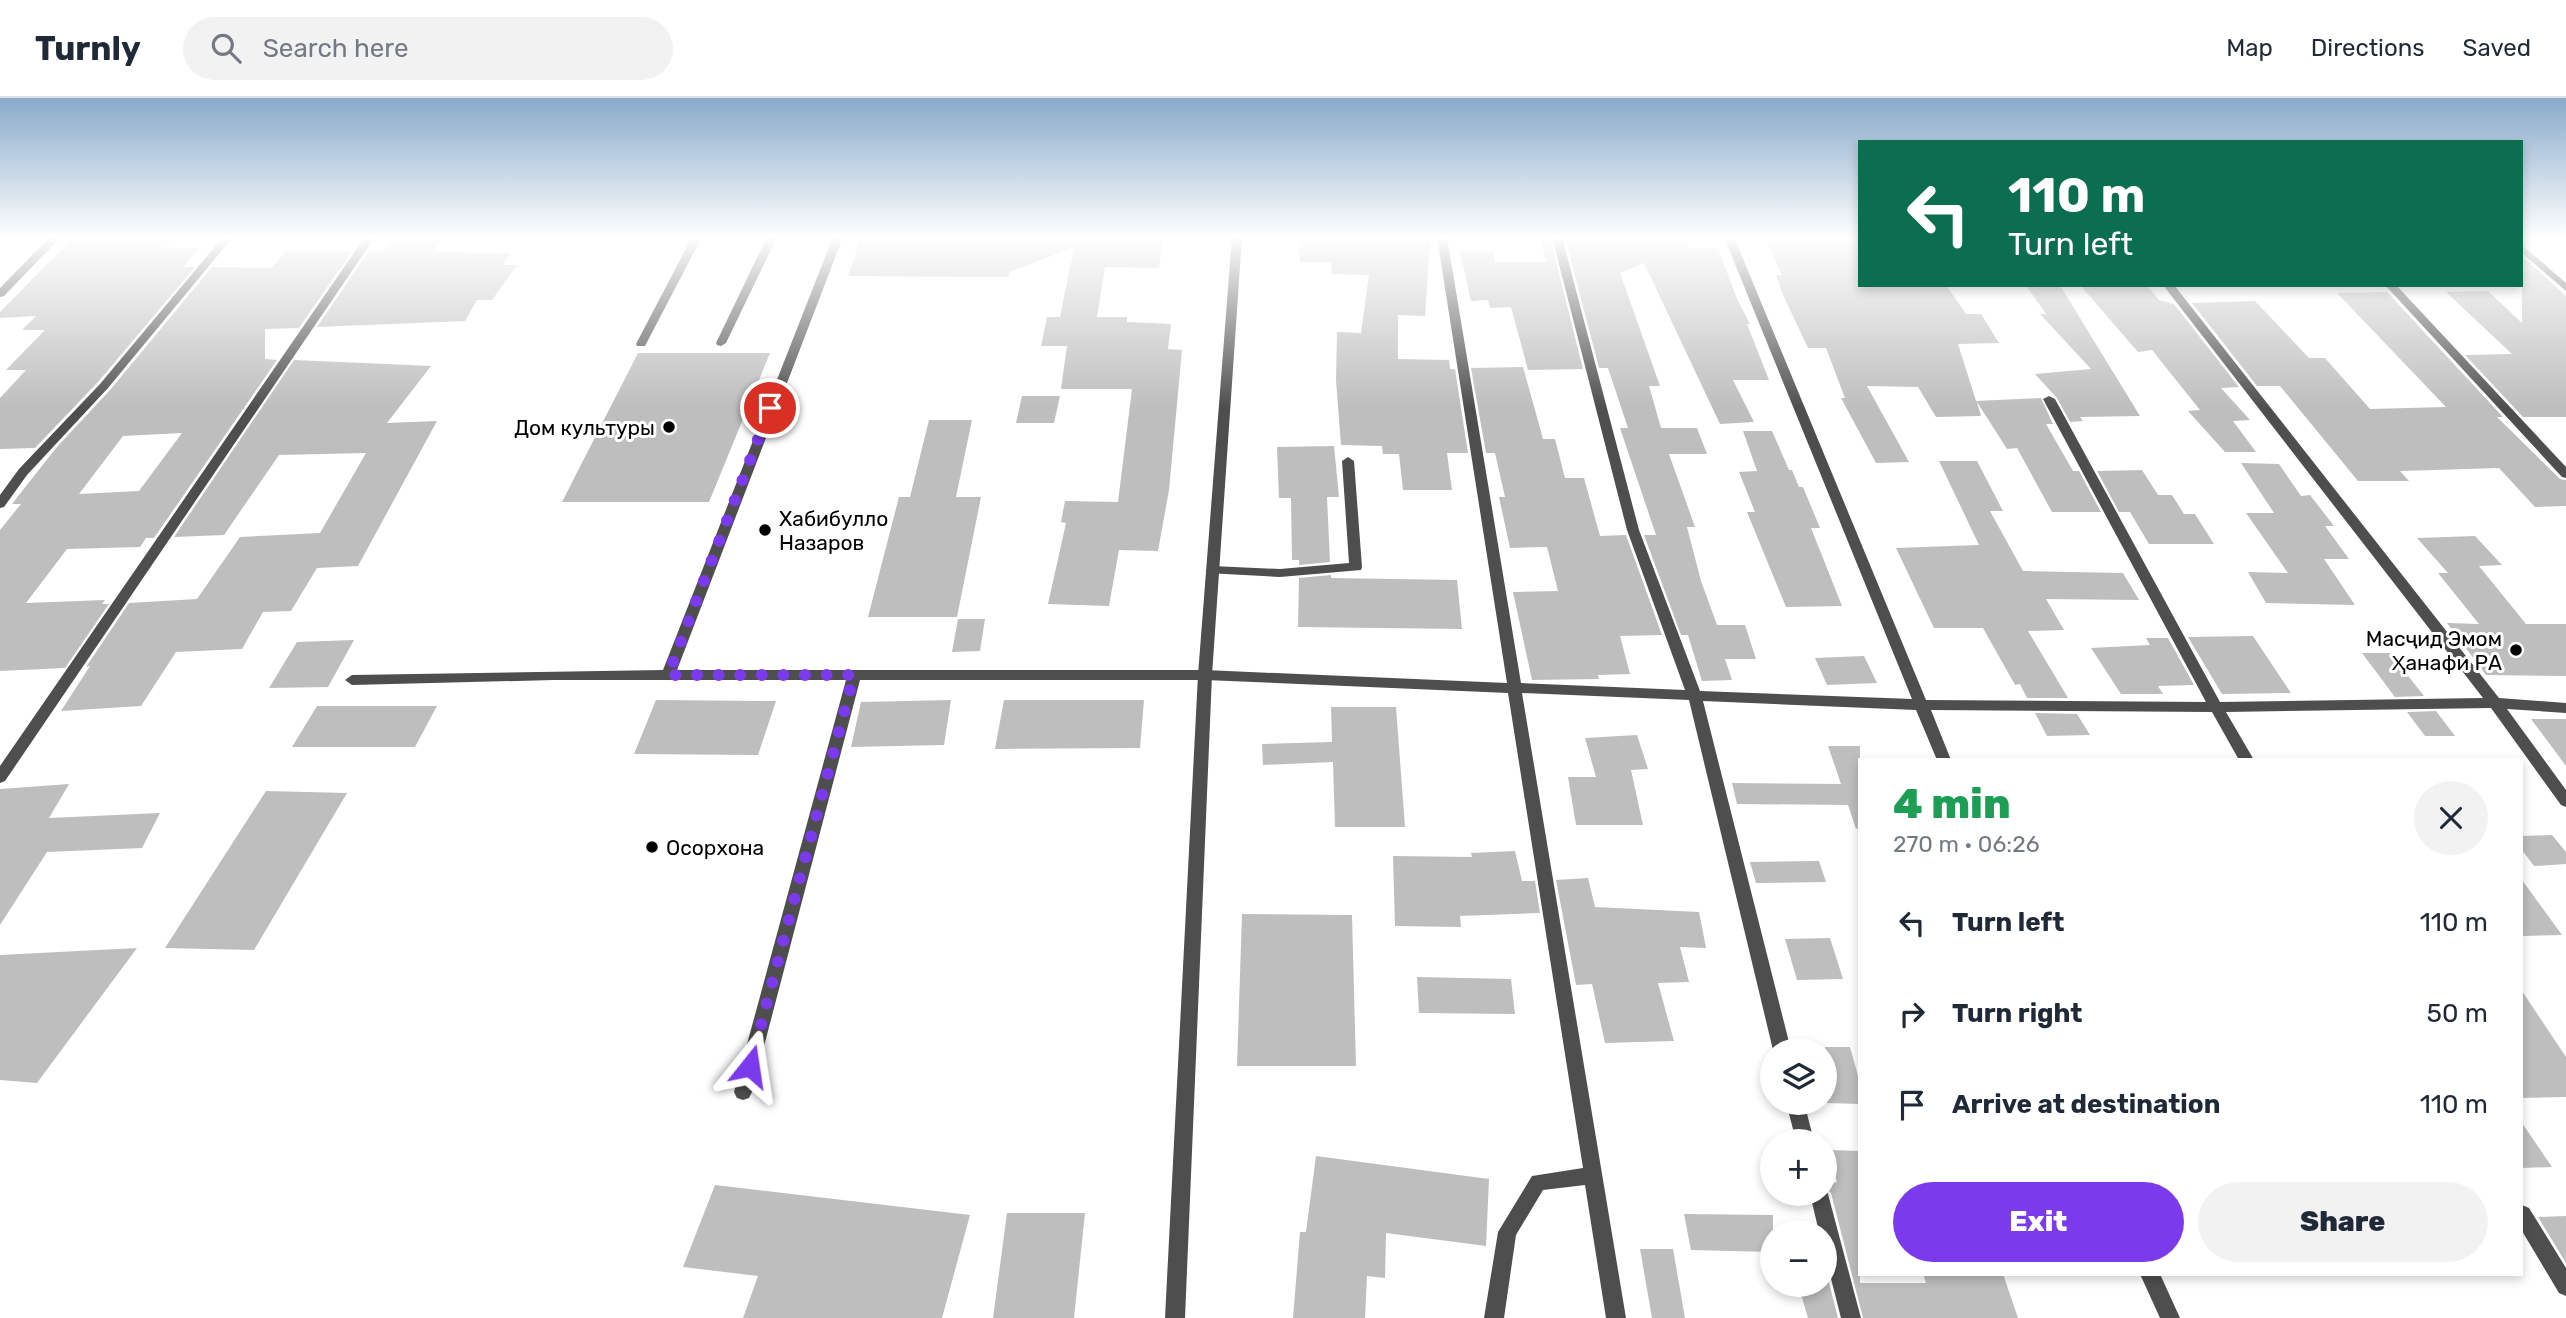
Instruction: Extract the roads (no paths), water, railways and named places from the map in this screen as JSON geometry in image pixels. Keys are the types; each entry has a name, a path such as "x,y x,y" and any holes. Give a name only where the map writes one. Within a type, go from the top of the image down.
{"street":[{"path":"0,504 23,472 104,386 181,294"},
{"path":"0,777 331,294"},
{"path":"641,344 667,294"},
{"path":"721,343 745,294"},
{"path":"668,675 816,294"},
{"path":"1175,1318 1205,675 1233,294"},
{"path":"1450,294 1616,1318"},
{"path":"1572,294 1633,530 1695,697 1779,1038"},
{"path":"1753,294 1943,758"},
{"path":"2175,294 2495,703 2566,801"},
{"path":"2398,294 2566,474"},
{"path":"2049,399 2246,758"},
{"path":"1212,570 1280,573 1356,566 1348,461"},
{"path":"352,680 668,675 1205,675 1923,705 2216,707 2495,703 2566,708"},
{"path":"743,1092 854,675"},
{"path":"1494,1318 1507,1232 1538,1182 1593,1175"},
{"path":"1822,1206 1851,1318"},
{"path":"2523,1216 2566,1286"},
{"path":"2151,1276 2171,1318"}],"place":[{"name":"Дом культуры","path":"669,427"},
{"name":"Хабибулло Назаров","path":"765,530"},
{"name":"Масҷид Эмом Ҳанафи РА","path":"2516,650"},
{"name":"Осорхона","path":"652,847"}]}
